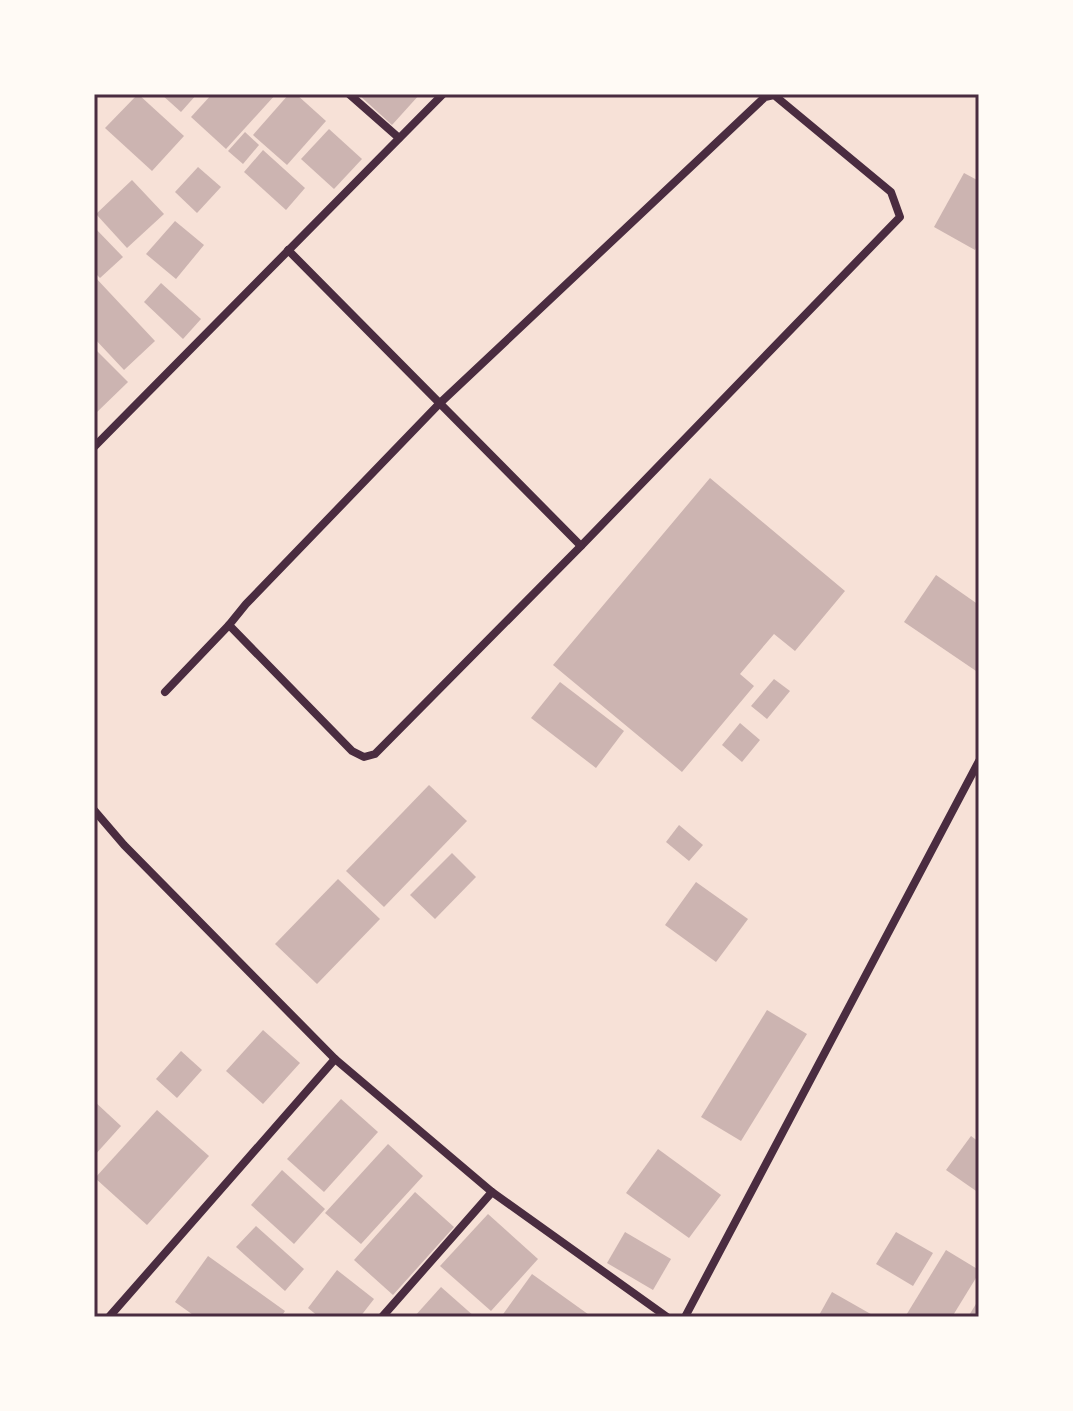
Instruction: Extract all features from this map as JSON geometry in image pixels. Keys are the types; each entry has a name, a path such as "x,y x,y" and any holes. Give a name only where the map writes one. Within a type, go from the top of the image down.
{"street":[{"path":"349,94 399,138"},
{"path":"94,447 443,94"},
{"path":"165,692 439,404 765,97 774,95 891,192 900,217 375,754 364,757 352,751 229,625"},
{"path":"288,250 581,546"},
{"path":"685,1317 979,761"},
{"path":"94,810 124,845 335,1059 492,1192 667,1317"},
{"path":"109,1317 335,1059"},
{"path":"382,1317 492,1192"}],"building":[{"path":"138,94 184,136 152,171 105,128"},
{"path":"161,94 197,94 181,112"},
{"path":"212,94 276,94 226,149 191,117"},
{"path":"289,94 296,94 326,121 287,165 253,135"},
{"path":"358,94 420,94 392,125"},
{"path":"329,129 362,159 334,189 301,159"},
{"path":"245,132 259,145 243,164 228,151"},
{"path":"263,150 305,188 286,210 244,172"},
{"path":"198,167 221,187 197,213 175,192"},
{"path":"964,173 979,181 979,242 975,250 934,227"},
{"path":"132,180 164,214 127,248 96,214"},
{"path":"175,221 204,245 176,279 146,254"},
{"path":"94,227 123,257 100,278 94,272"},
{"path":"94,276 155,341 124,370 94,338"},
{"path":"161,283 201,319 183,339 144,302"},
{"path":"94,348 128,382 94,415"},
{"path":"710,478 845,591 795,651 774,634 740,674 754,686 682,772 553,665"},
{"path":"936,575 979,605 979,673 904,622"},
{"path":"774,679 790,691 767,719 751,706"},
{"path":"560,682 624,731 596,768 531,718"},
{"path":"740,723 760,740 742,762 722,745"},
{"path":"429,785 467,821 384,907 346,871"},
{"path":"679,825 703,845 689,861 666,842"},
{"path":"452,853 476,877 435,919 410,895"},
{"path":"338,879 380,919 317,984 275,944"},
{"path":"696,882 748,919 716,962 665,925"},
{"path":"767,1010 807,1034 741,1141 701,1117"},
{"path":"263,1030 300,1063 263,1104 226,1071"},
{"path":"181,1051 202,1070 177,1098 156,1079"},
{"path":"341,1099 378,1132 324,1192 287,1159"},
{"path":"94,1101 121,1126 94,1156"},
{"path":"157,1110 209,1156 147,1225 95,1178"},
{"path":"971,1136 979,1142 979,1193 946,1170"},
{"path":"388,1144 423,1176 361,1244 325,1213"},
{"path":"658,1149 721,1195 689,1238 626,1193"},
{"path":"282,1170 325,1209 294,1244 251,1205"},
{"path":"415,1192 454,1227 393,1295 354,1260"},
{"path":"488,1214 538,1259 491,1311 440,1266"},
{"path":"256,1226 304,1269 285,1291 236,1247"},
{"path":"625,1232 671,1259 653,1290 607,1263"},
{"path":"896,1232 933,1253 913,1286 876,1264"},
{"path":"946,1250 979,1270 979,1273 952,1317 905,1317"},
{"path":"208,1256 285,1311 281,1317 196,1317 175,1302"},
{"path":"337,1270 374,1299 360,1317 319,1317 308,1308"},
{"path":"532,1274 592,1317 501,1317"},
{"path":"441,1287 475,1317 414,1317"},
{"path":"832,1292 876,1317 818,1317"},
{"path":"979,1299 979,1317 968,1317"}]}
